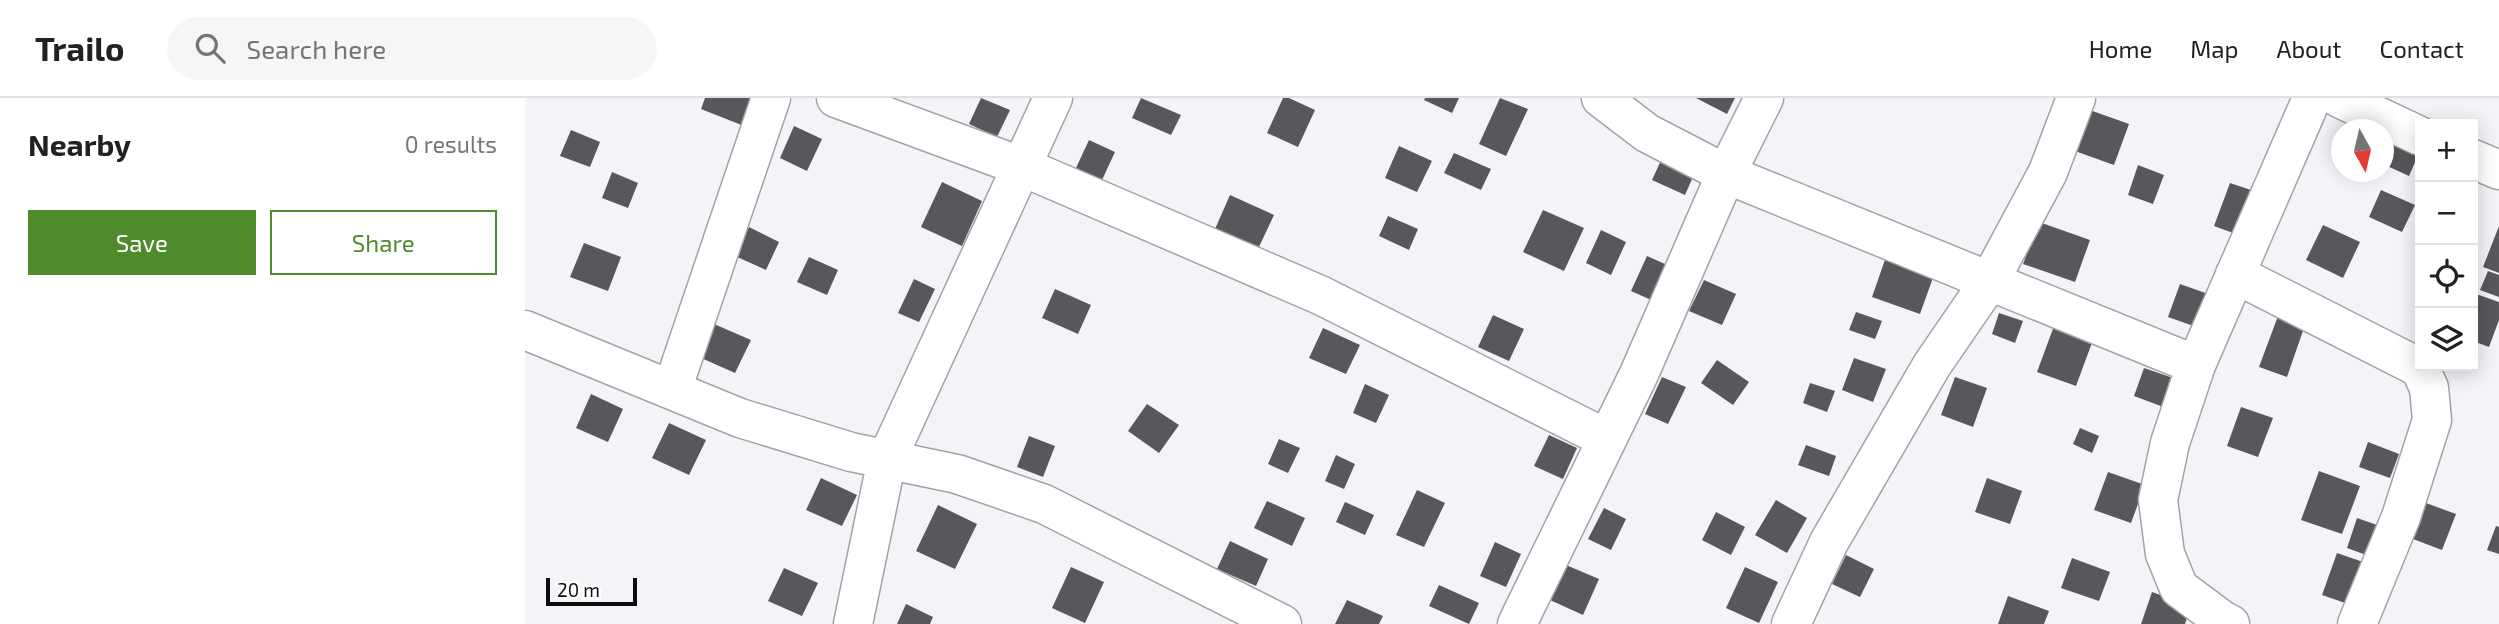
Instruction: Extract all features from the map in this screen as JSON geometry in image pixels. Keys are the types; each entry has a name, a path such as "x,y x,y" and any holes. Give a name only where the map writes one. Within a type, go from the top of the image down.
{"street":[{"path":"672,390 771,98"},
{"path":"836,98 1023,167 1320,295 1607,439"},
{"path":"853,624 887,459 1053,98"},
{"path":"1601,98 1647,133 1726,174 2196,365"},
{"path":"1517,624 1639,374 1726,174 1764,98"},
{"path":"1791,624 1835,530 1932,365 1989,282 2048,172 2076,98"},
{"path":"2230,624 2179,588 2165,554 2158,500 2170,443 2196,365 2312,98"},
{"path":"2339,98 2415,134"},
{"path":"2478,161 2499,170"},
{"path":"2235,274 2420,368 2430,388 2432,420 2400,517 2357,624"},
{"path":"525,330 740,418 851,452 957,474 1044,504 1282,624"}],"building":[{"path":"705,98 755,98 744,126 701,109"},
{"path":"981,98 1010,110 997,137 969,124"},
{"path":"1141,98 1181,115 1171,135 1132,118"},
{"path":"1283,98 1289,98 1315,110 1298,147 1267,133"},
{"path":"1459,98 1452,113 1424,100"},
{"path":"1500,98 1528,109 1506,156 1479,144"},
{"path":"1696,98 1735,98 1727,114"},
{"path":"2087,109 2129,124 2114,165 2072,150"},
{"path":"794,126 822,139 807,171 780,158"},
{"path":"571,130 600,142 590,167 560,156"},
{"path":"2394,136 2415,148 2415,162 2409,176 2394,169"},
{"path":"1089,140 1115,152 1102,180 1076,168"},
{"path":"1399,146 1432,161 1417,192 1385,178"},
{"path":"1454,153 1491,169 1481,190 1444,173"},
{"path":"1663,156 1696,170 1685,195 1652,180"},
{"path":"2138,165 2164,175 2153,204 2128,195"},
{"path":"612,172 638,183 628,208 602,198"},
{"path":"942,182 982,201 962,246 921,227"},
{"path":"2230,183 2260,193 2244,237 2214,226"},
{"path":"2381,190 2415,205 2402,232 2369,217"},
{"path":"1230,195 1274,215 1258,249 1215,229"},
{"path":"1543,210 1584,228 1564,271 1523,252"},
{"path":"1388,216 1418,229 1409,250 1379,236"},
{"path":"2039,222 2090,240 2075,282 2023,264"},
{"path":"2323,225 2360,242 2343,278 2306,260"},
{"path":"2499,226 2499,273 2483,267"},
{"path":"749,227 779,242 766,270 735,256"},
{"path":"1601,230 1626,242 1611,275 1586,263"},
{"path":"584,243 621,257 608,291 570,277"},
{"path":"1887,254 1935,272 1920,314 1872,297"},
{"path":"1647,256 1674,268 1658,303 1631,291"},
{"path":"809,257 838,270 827,295 797,282"},
{"path":"2488,271 2499,275 2499,297 2480,290"},
{"path":"914,279 935,289 919,322 898,313"},
{"path":"1704,280 1736,294 1722,325 1689,311"},
{"path":"2180,284 2214,296 2202,329 2168,317"},
{"path":"1055,289 1091,305 1078,334 1042,318"},
{"path":"2478,295 2499,302 2499,320 2489,347 2478,343"},
{"path":"1856,312 1882,321 1875,339 1849,330"},
{"path":"1999,313 2023,321 2015,343 1992,334"},
{"path":"1493,315 1524,329 1509,361 1478,347"},
{"path":"2278,316 2305,325 2287,377 2259,367"},
{"path":"714,324 751,340 735,373 699,357"},
{"path":"2054,326 2093,340 2076,386 2037,372"},
{"path":"1323,328 1360,345 1346,374 1309,358"},
{"path":"1854,358 1886,369 1873,402 1842,390"},
{"path":"1717,360 1749,382 1733,405 1701,383"},
{"path":"2144,368 2176,379 2166,408 2134,396"},
{"path":"1662,377 1686,387 1668,424 1645,414"},
{"path":"1955,377 1987,388 1973,427 1941,415"},
{"path":"1810,383 1835,391 1827,412 1803,403"},
{"path":"1365,384 1389,395 1376,423 1353,413"},
{"path":"591,394 623,409 608,442 576,428"},
{"path":"1147,404 1179,425 1159,453 1128,431"},
{"path":"2241,407 2273,418 2258,457 2227,446"},
{"path":"669,423 706,440 689,475 652,458"},
{"path":"2080,428 2099,436 2092,453 2073,444"},
{"path":"1549,435 1577,448 1563,479 1534,466"},
{"path":"1029,436 1055,446 1043,477 1017,467"},
{"path":"1279,439 1300,448 1288,473 1268,464"},
{"path":"2368,442 2399,454 2390,478 2359,467"},
{"path":"1806,445 1836,456 1829,476 1798,465"},
{"path":"1336,455 1355,464 1344,489 1325,481"},
{"path":"2319,471 2360,486 2342,534 2301,520"},
{"path":"2108,472 2145,485 2131,523 2094,510"},
{"path":"821,478 857,495 842,526 806,510"},
{"path":"1987,478 2022,491 2010,524 1975,512"},
{"path":"1417,490 1445,503 1424,547 1396,535"},
{"path":"1776,500 1807,518 1787,553 1755,535"},
{"path":"1267,501 1305,518 1292,546 1254,528"},
{"path":"1345,502 1374,515 1365,535 1336,522"},
{"path":"2426,503 2456,514 2442,550 2413,539"},
{"path":"938,505 977,524 955,569 916,551"},
{"path":"1604,508 1626,519 1611,550 1588,539"},
{"path":"1716,512 1745,527 1731,555 1702,540"},
{"path":"2357,518 2380,526 2369,556 2347,548"},
{"path":"2496,526 2499,527 2499,554 2487,550"},
{"path":"1230,541 1268,559 1256,586 1217,569"},
{"path":"1495,542 1521,554 1506,587 1480,576"},
{"path":"2337,553 2369,564 2354,606 2322,595"},
{"path":"1846,555 1874,569 1860,597 1832,584"},
{"path":"2072,558 2110,572 2099,601 2061,588"},
{"path":"1566,565 1599,579 1583,615 1550,600"},
{"path":"1071,567 1104,582 1085,623 1052,608"},
{"path":"1745,567 1778,582 1759,623 1726,608"},
{"path":"784,568 818,583 802,616 768,601"},
{"path":"1439,585 1479,603 1469,624 1429,606"},
{"path":"2152,592 2191,606 2185,624 2141,624"},
{"path":"2008,596 2049,611 2044,624 1998,624"},
{"path":"1347,600 1383,616 1379,624 1335,624"},
{"path":"906,604 933,617 930,624 897,624"}]}
